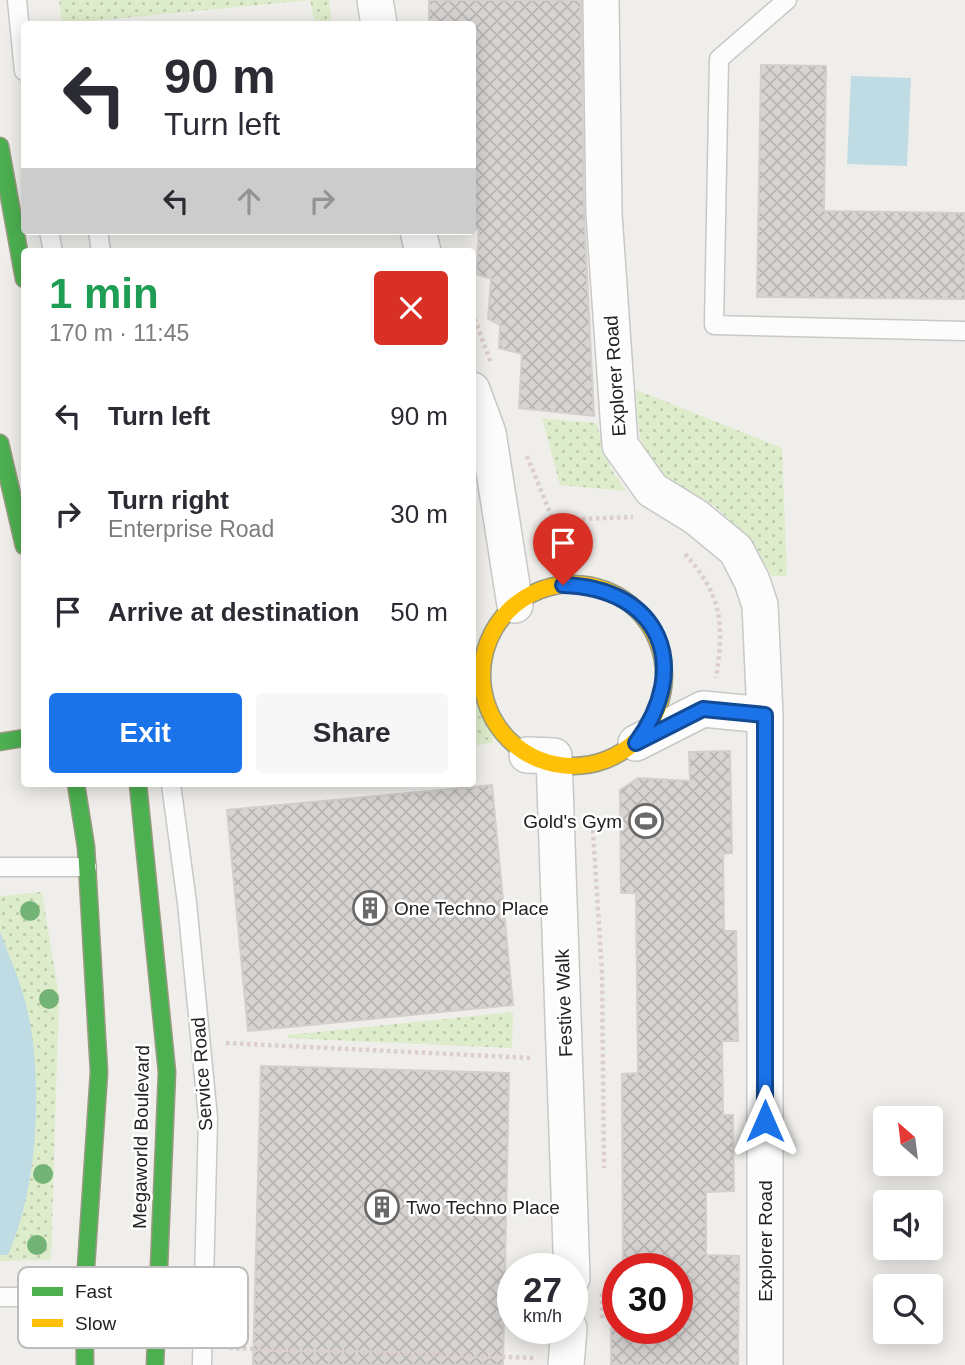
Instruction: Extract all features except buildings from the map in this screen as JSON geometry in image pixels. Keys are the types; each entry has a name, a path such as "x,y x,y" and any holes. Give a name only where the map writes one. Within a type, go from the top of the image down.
{"main road":[{"path":"0,146 21,262"},
{"path":"0,443 21,534"},
{"path":"563,585 591,586 617,595 640,612 656,635 665,662 664,681 654,719 624,752 612,759 583,767 554,765 527,755 504,737 477,688 493,625 515,605 535,592 563,585"},
{"path":"0,742 21,738"},
{"path":"76,787 86,847 99,1072 86,1267"},
{"name":"Megaworld Boulevard","path":"138,787 167,1072 159,1267"},
{"path":"121,819 138,827 145,841"},
{"path":"86,847 91,831 100,823"}],"street":[{"path":"375,0 378,21"},
{"name":"Explorer Road","path":"601,0 604,214 620,445 652,490 696,517 736,550 760,605 765,715 765,1365"},
{"path":"483,378 488,433 515,605"},
{"path":"624,752 703,709 765,715"},
{"name":"Festive Walk","path":"527,755 554,756 585,1253"},
{"path":"551,1361 568,1344"}],"lane":[{"path":"17,0 21,38"},
{"path":"787,0 719,60 714,325 965,331"},
{"name":"Service Road","path":"171,787 187,903 208,1118 204,1267"},
{"path":"0,867 87,867"},
{"path":"0,1297 18,1297"}],"path":[{"path":"476,336 483,378"},
{"path":"526,452 553,520 633,517 643,522"},
{"path":"681,550 699,569 718,601 722,638 716,679 703,709"},
{"path":"590,778 589,765 624,752"},
{"path":"592,806 602,972 604,1172"},
{"path":"226,1043 536,1058"},
{"path":"229,1348 551,1361"}],"green space":[{"path":"59,0 310,0 93,21 62,21"},
{"path":"310,0 329,0 332,21 314,21"},
{"path":"636,390 782,448 787,576 772,576 747,538 732,522 709,502 672,483 657,470 641,439"},
{"path":"542,418 596,423 611,469 626,491 560,485"},
{"path":"476,695 489,708 493,743 476,745"},
{"path":"42,892 59,996 51,1260 0,1261 0,896"},
{"path":"513,1012 512,1048 288,1038 288,1035"}],"water":[{"path":"851,76 911,78 907,166 847,164"},
{"path":"0,932 28,1013 33,1041 36,1103 35,1135 26,1199 8,1255 0,1255"}],"traffic: fast":[{"path":"0,146 21,262"},
{"path":"0,443 21,533"},
{"path":"0,742 21,738"},
{"path":"76,787 86,847 99,1072 86,1267"},
{"path":"138,787 167,1072 159,1267"},
{"path":"85,1348 85,1365"},
{"path":"155,1365 156,1348"}],"traffic: slow":[{"path":"573,584 591,585 608,591 638,610 657,640 663,657 664,675 663,693 657,710 638,740 608,759 591,765 573,766 555,765 538,759 508,740 489,710 483,693 482,675 483,657 489,640 508,610 538,591 555,585 573,584"}],"place":[{"name":"Gold's Gym","path":"646,821"},
{"name":"One Techno Place","path":"370,908"},
{"name":"Two Techno Place","path":"382,1207"}],"route":[{"path":"563,585 591,586 617,595 640,612 656,635 665,662 664,691 654,719 636,743 703,709 765,715 765,1121"}]}
